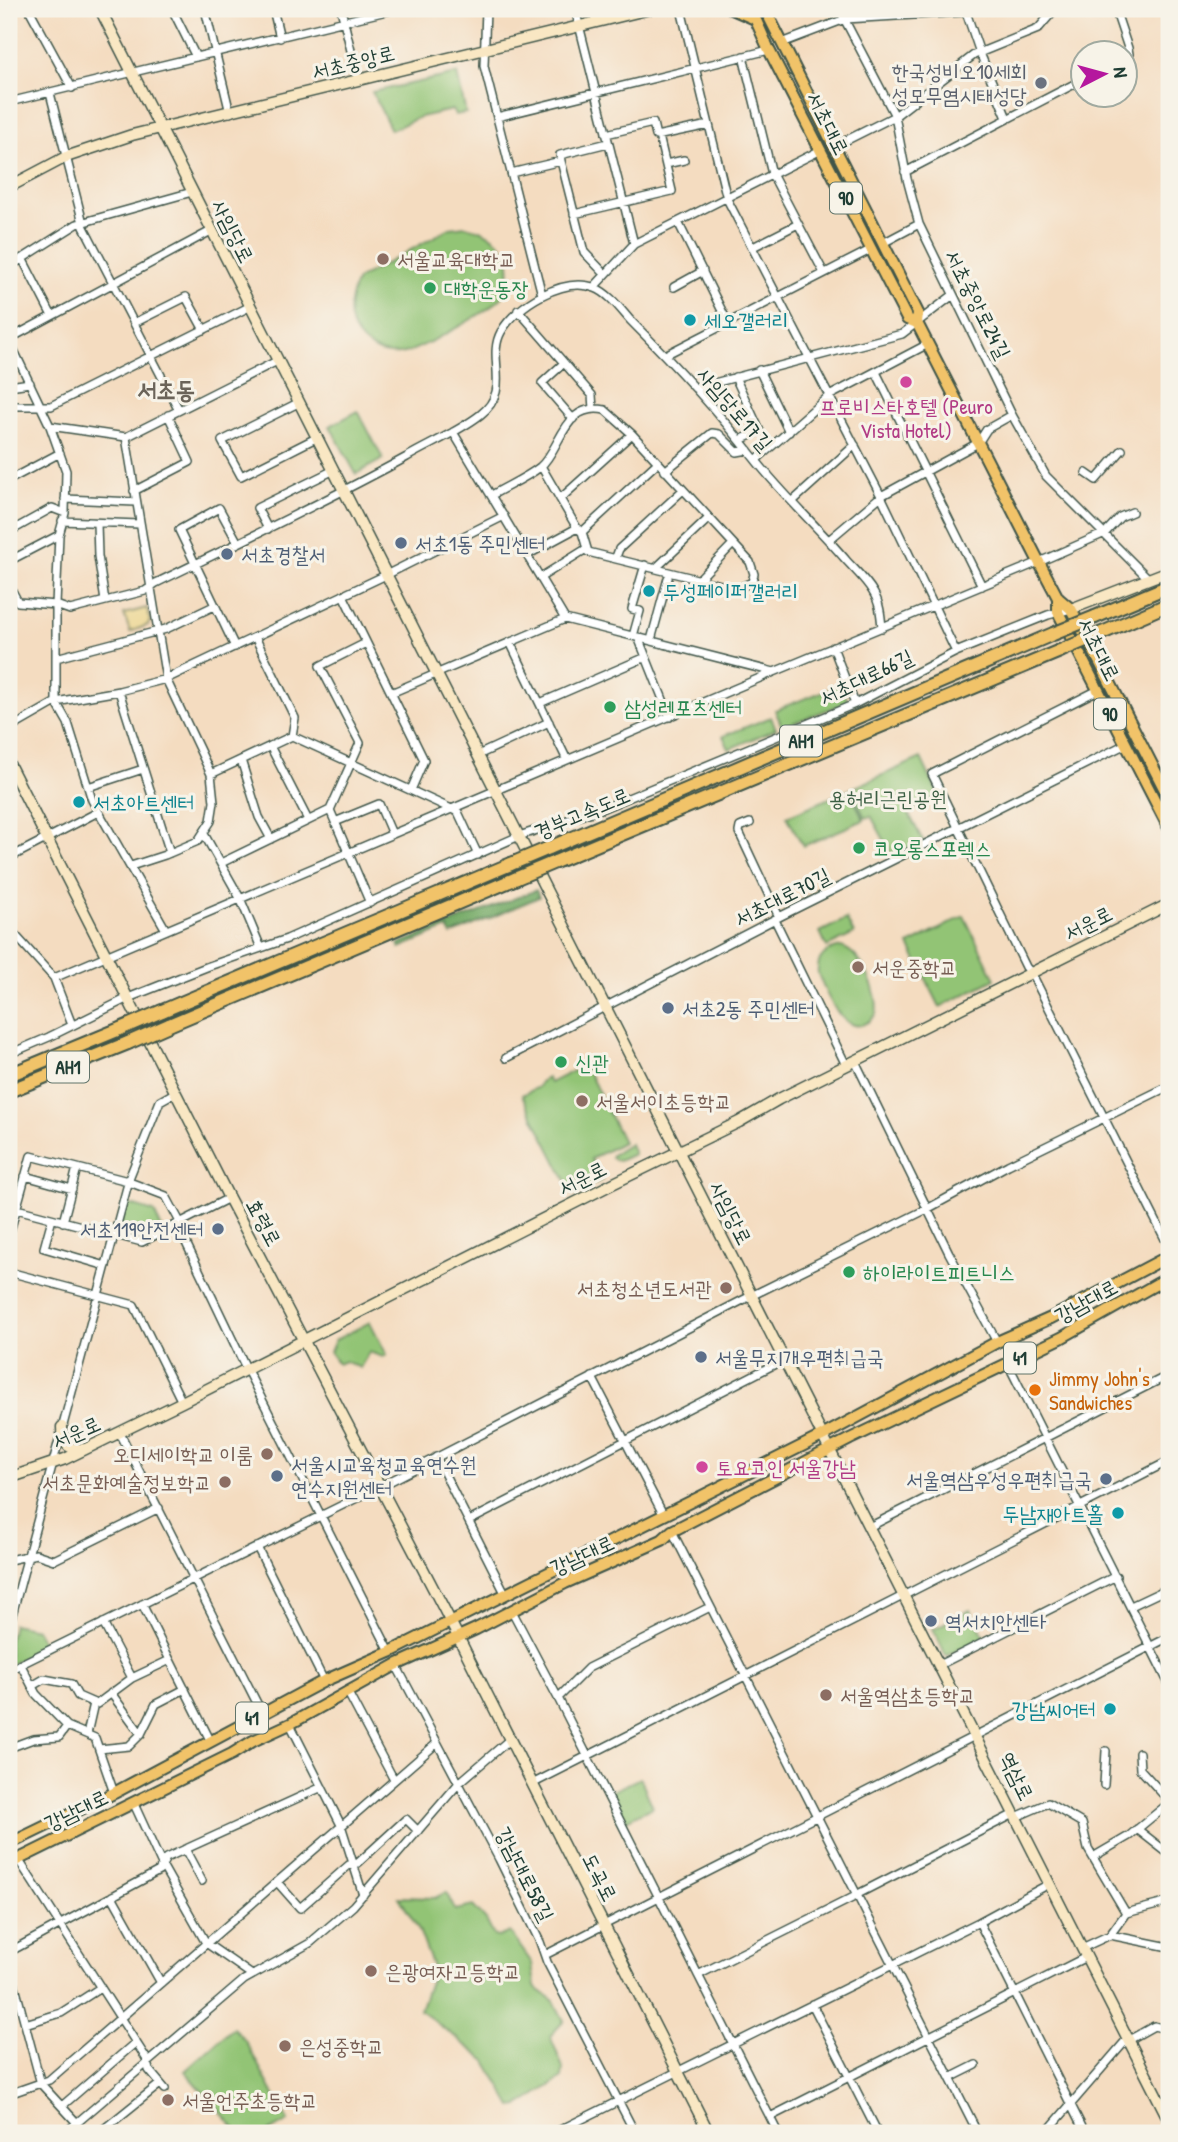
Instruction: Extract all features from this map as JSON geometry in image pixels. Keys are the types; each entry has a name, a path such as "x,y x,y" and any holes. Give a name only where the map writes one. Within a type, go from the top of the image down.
{"highway":[{"name":"경부고속도로","path":"9,1075 1169,586"},
{"name":"경부고속도로","path":"9,1091 1169,604"}],"main road":[{"name":"사임당로","path":"100,9 828,1450"},
{"name":"서초중앙로","path":"9,187 66,157 114,140 650,9"},
{"path":"732,9 753,14"},
{"name":"서초대로","path":"765,9 918,313 917,323 978,443 1058,598 1071,609 1169,798"},
{"path":"772,24 776,9"},
{"name":"서초대로","path":"753,14 908,319 917,323"},
{"path":"1071,609 1169,571"},
{"name":"서초대로","path":"1058,598 1058,612 1169,828"},
{"name":"효령로","path":"9,764 229,1198 458,1637"},
{"name":"서운로","path":"9,1478 53,1463 120,1433 1169,904"},
{"name":"강남대로","path":"9,1844 114,1793 324,1681 390,1652 822,1436 997,1342 1051,1318 1169,1256"},
{"name":"강남대로","path":"13,1862 135,1804 290,1724 396,1665 565,1583 662,1540 672,1531 828,1450 1008,1364 1169,1277"},
{"path":"62,1427 62,1437 66,1445 75,1449 86,1449"},
{"name":"역삼로","path":"828,1450 1169,2120"},
{"name":"도곡로","path":"458,1637 709,2133"}],"street":[{"path":"29,9 72,88"},
{"path":"172,9 196,57"},
{"path":"205,9 230,113"},
{"path":"273,9 280,37"},
{"path":"341,9 358,80"},
{"path":"9,102 394,9"},
{"path":"485,9 484,66 542,295"},
{"path":"575,9 634,244"},
{"path":"681,9 727,199 881,496 956,652"},
{"name":"서초중앙로24길","path":"839,9 895,116 905,172 919,224 1012,415 1046,476 1149,579"},
{"path":"835,146 895,116 974,55 1038,29 1055,9"},
{"path":"1115,9 1125,38"},
{"path":"782,43 845,19 967,10 980,53 1007,118"},
{"path":"497,117 769,50"},
{"path":"743,56 772,174 824,273"},
{"path":"905,172 1070,86"},
{"path":"50,93 82,222 179,410"},
{"path":"575,214 672,191 659,136 656,136 653,123 606,134"},
{"path":"659,136 709,125"},
{"path":"605,274 584,252 559,155 608,143"},
{"path":"9,585 18,602 56,605 70,610 145,591 343,492 453,432 493,404 497,380 498,339 518,310 542,295 573,286 594,287 634,244 821,150"},
{"path":"666,164 684,160"},
{"path":"512,173 561,161"},
{"path":"9,267 82,222 192,192"},
{"path":"678,222 729,323"},
{"path":"753,247 798,223"},
{"path":"883,243 919,224"},
{"path":"166,930 98,812 68,723 56,702 59,535 66,471 42,407 9,339 212,231"},
{"path":"665,355 872,249"},
{"path":"22,258 52,316"},
{"path":"674,287 703,271"},
{"name":"사임당로17길","path":"594,287 609,298 665,355 873,591 882,628"},
{"path":"695,388 902,334 953,295"},
{"path":"134,323 186,297 204,330"},
{"path":"9,407 51,406 249,307"},
{"path":"518,310 592,395 593,409"},
{"path":"756,460 829,396 928,344"},
{"path":"50,426 126,437 277,361"},
{"path":"564,363 542,383 573,419"},
{"path":"759,370 789,432"},
{"path":"876,372 982,586"},
{"path":"735,377 760,431 740,440"},
{"path":"9,386 30,383"},
{"path":"298,403 222,441 241,476 316,438"},
{"path":"492,495 541,466 562,432 583,411 593,409 608,412 632,434 750,562 754,574 752,582 737,589 588,552 579,530 541,466"},
{"path":"134,491 190,462 169,415"},
{"path":"829,540 881,496 978,443 987,429 1012,415"},
{"path":"453,432 565,619"},
{"path":"560,499 632,434"},
{"path":"665,471 708,434 719,434 737,452 748,450"},
{"path":"126,437 166,679 211,774 214,802 211,821 198,841 131,866"},
{"path":"793,501 855,445"},
{"path":"1086,473 1097,480 1122,450"},
{"path":"9,480 60,453"},
{"path":"527,555 579,530 657,463"},
{"path":"268,529 257,508 332,471"},
{"path":"616,557 619,549 683,491"},
{"path":"65,499 135,502"},
{"path":"9,532 52,508 63,517 97,523 139,524"},
{"path":"234,647 178,530 219,508 238,543"},
{"path":"54,978 774,672 936,607 1105,533 1120,517 1132,512"},
{"path":"9,729 56,702 119,691 166,679 504,516"},
{"path":"656,568 709,518"},
{"path":"97,523 98,556 105,601"},
{"path":"9,561 59,535"},
{"path":"699,579 733,544"},
{"path":"541,577 586,549"},
{"path":"645,565 632,609 640,611 636,637 670,718"},
{"path":"651,640 668,578"},
{"path":"343,595 424,760 411,790"},
{"path":"56,659 158,631 214,606"},
{"name":"서초대로66길","path":"9,1054 128,998 370,903 519,836 604,808 855,704 956,652 1071,609"},
{"path":"391,693 565,619 774,672"},
{"path":"255,637 295,718 292,736"},
{"path":"510,642 567,760"},
{"path":"221,863 330,810 360,743 320,666 366,643"},
{"path":"833,648 855,704"},
{"path":"540,703 646,657"},
{"path":"119,691 170,853"},
{"path":"1098,691 932,774 1026,967 1032,974 1169,1247"},
{"path":"478,755 549,722"},
{"path":"211,774 292,736 458,812 478,855"},
{"name":"서초대로70길","path":"606,1008 1126,744"},
{"path":"270,746 308,820"},
{"path":"241,760 259,817 271,839"},
{"path":"88,787 143,769"},
{"path":"335,822 379,804 392,834"},
{"path":"330,810 370,903"},
{"path":"9,858 98,812"},
{"path":"750,823 740,827 739,832 777,919 997,1342"},
{"path":"204,834 240,898 261,948"},
{"path":"9,928 54,978 72,1025"},
{"path":"506,1058 606,1008"},
{"path":"9,1671 1169,1086"},
{"path":"9,1626 128,1183 160,1101 176,1092"},
{"path":"9,1235 12,1208 31,1156 166,1196 247,1370 390,1652"},
{"path":"63,1222 77,1168"},
{"path":"25,1176 72,1189"},
{"path":"12,1208 142,1242 229,1198"},
{"path":"52,1219 44,1248 106,1266"},
{"path":"9,1272 134,1305 182,1402"},
{"path":"469,1521 783,1360"},
{"path":"1008,1364 1169,1684"},
{"path":"869,1527 1169,1375"},
{"path":"592,1377 663,1514"},
{"path":"120,1433 262,1713"},
{"path":"436,1457 505,1593"},
{"path":"532,1784 1169,1461"},
{"path":"9,1560 36,1555 54,1560 159,1508"},
{"path":"672,1531 978,2133"},
{"path":"257,1547 324,1681"},
{"path":"939,1665 1116,1576"},
{"path":"1132,1606 1169,1588"},
{"path":"142,1604 210,1740"},
{"path":"558,1698 588,1668 710,1607"},
{"path":"512,1611 778,2133"},
{"path":"103,1623 132,1678"},
{"path":"545,1955 1169,1637"},
{"path":"32,1686 44,1679 71,1684 78,1696 97,1704 132,1678 170,1660"},
{"path":"20,1665 36,1694 67,1726 95,1738 114,1793"},
{"name":"강남대로58길","path":"396,1665 459,1783 635,2133"},
{"path":"99,1749 129,1746 141,1734 156,1704 185,1689"},
{"path":"347,1692 394,1780"},
{"path":"111,1693 141,1734"},
{"path":"88,1734 94,1703"},
{"path":"290,1724 341,1825 363,1895"},
{"path":"9,1748 33,1739 59,1737 67,1726"},
{"path":"65,2133 252,1975 310,1943 363,1895 459,1783 509,1740"},
{"path":"9,2094 49,2080 436,1744"},
{"path":"1104,1785 1107,1751"},
{"path":"1093,1857 1129,1836 1169,1802 1140,1769 1139,1753"},
{"path":"9,1952 159,1871 166,1858 322,1787"},
{"path":"135,1804 162,1865 206,1944 252,1975"},
{"path":"698,1975 1015,1816 1049,1804 1082,1823 1088,1849 1126,1913"},
{"path":"277,1882 300,1908 407,1819 418,1831"},
{"path":"1137,1829 1169,1854"},
{"path":"185,1849 202,1881"},
{"path":"13,1862 60,1924 136,2042 149,2070 163,2087 99,2133"},
{"path":"554,2133 565,2131 618,2100 678,2073 1049,1884"},
{"path":"112,1896 161,1983"},
{"path":"770,2118 1014,1994 1111,1935 1126,1913 1169,1902"},
{"path":"979,1922 1085,2133"},
{"path":"1111,1935 1169,1947"},
{"path":"9,1964 41,2084 77,2123"},
{"path":"25,2024 61,2013 100,1988"},
{"path":"812,2004 877,2133"},
{"path":"1046,2133 1128,2039 1154,2026 1169,2030"},
{"path":"62,2106 136,2042"},
{"path":"950,2078 976,2065"}],"green space":[{"path":"457,74 466,113 455,115 452,110 420,117 391,130 372,92"},
{"name":"대학운동장","path":"465,226 491,236 504,248 509,265 508,284 503,296 471,320 409,351 388,354 366,345 358,336 349,316 350,301 357,280 450,228"},
{"path":"358,411 383,459 356,474 330,426"},
{"path":"842,684 848,702 782,727 775,710"},
{"path":"771,717 776,729 729,749 723,736"},
{"name":"용허리근린공원","path":"921,758 939,796 908,812 923,841 893,856 871,816 865,818 851,789"},
{"path":"849,790 864,820 803,846 787,816"},
{"path":"536,890 539,897 451,935 448,928 400,948 398,944"},
{"path":"964,916 995,979 940,1007 909,945"},
{"path":"846,919 854,934 827,947 820,932"},
{"path":"841,947 856,956 872,986 877,1006 876,1014 866,1023 857,1025 840,1015 818,974 823,955"},
{"path":"585,1065 623,1142 591,1159 602,1180 573,1194 522,1095 538,1087 540,1082 547,1078 550,1083"},
{"path":"630,1144 634,1154 619,1161 611,1158 612,1155"},
{"path":"125,1203 154,1212 162,1229 143,1238 123,1233 119,1229"},
{"path":"370,1322 387,1355 383,1357 369,1352 360,1368 345,1361 338,1364 330,1352 335,1340"},
{"path":"970,1610 985,1637 946,1656 933,1629"},
{"path":"13,1624 36,1629 45,1647 9,1665 9,1641"},
{"path":"640,1778 653,1807 622,1822 608,1793"},
{"path":"446,1892 455,1910 473,1906 486,1920 494,1936 510,1932 532,1963 535,1987 554,2001 564,2021 550,2036 563,2068 562,2078 519,2106 512,2107 486,2061 420,2010 434,1970 419,1930 399,1897 435,1898"},
{"path":"233,2028 245,2040 288,2121 267,2133 239,2133 185,2071"}],"sand":[{"path":"147,608 150,621 148,625 130,632 124,614"}],"place":[{"name":"한국성비오10세회 성모무염시태성당","path":"1041,83"},
{"name":"서울교육대학교","path":"383,259"},
{"name":"대학운동장","path":"430,288"},
{"name":"세오갤러리","path":"690,320"},
{"name":"프로비스타호텔 (Peuro Vista Hotel)","path":"906,382"},
{"name":"서초1동 주민센터","path":"401,543"},
{"name":"서초경찰서","path":"227,554"},
{"name":"두성페이퍼갤러리","path":"649,591"},
{"name":"삼성레포츠센터","path":"610,707"},
{"name":"서초아트센터","path":"79,802"},
{"name":"코오롱스포렉스","path":"859,848"},
{"name":"서운중학교","path":"858,967"},
{"name":"서초2동 주민센터","path":"668,1008"},
{"name":"신관","path":"561,1062"},
{"name":"서울서이초등학교","path":"582,1101"},
{"name":"서초119안전센터","path":"218,1229"},
{"name":"하이라이트피트니스","path":"849,1272"},
{"name":"서초청소년도서관","path":"726,1288"},
{"name":"서울무지개우편취급국","path":"701,1357"},
{"name":"Jimmy John's Sandwiches","path":"1035,1390"},
{"name":"오디세이학교 이룸","path":"267,1454"},
{"name":"토요코인 서울강남","path":"702,1467"},
{"name":"서울시교육청교육연수원 연수지원센터","path":"277,1476"},
{"name":"서울역삼우성우편취급국","path":"1106,1479"},
{"name":"서초문화예술정보학교","path":"225,1482"},
{"name":"두남재아트홀","path":"1118,1513"},
{"name":"역서치안센타","path":"931,1621"},
{"name":"서울역삼초등학교","path":"826,1695"},
{"name":"강남씨어터","path":"1110,1709"},
{"name":"은광여자고등학교","path":"371,1971"},
{"name":"은성중학교","path":"285,2046"},
{"name":"서울언주초등학교","path":"168,2100"}],"district":[{"name":"서초동","path":"166,389"}]}
